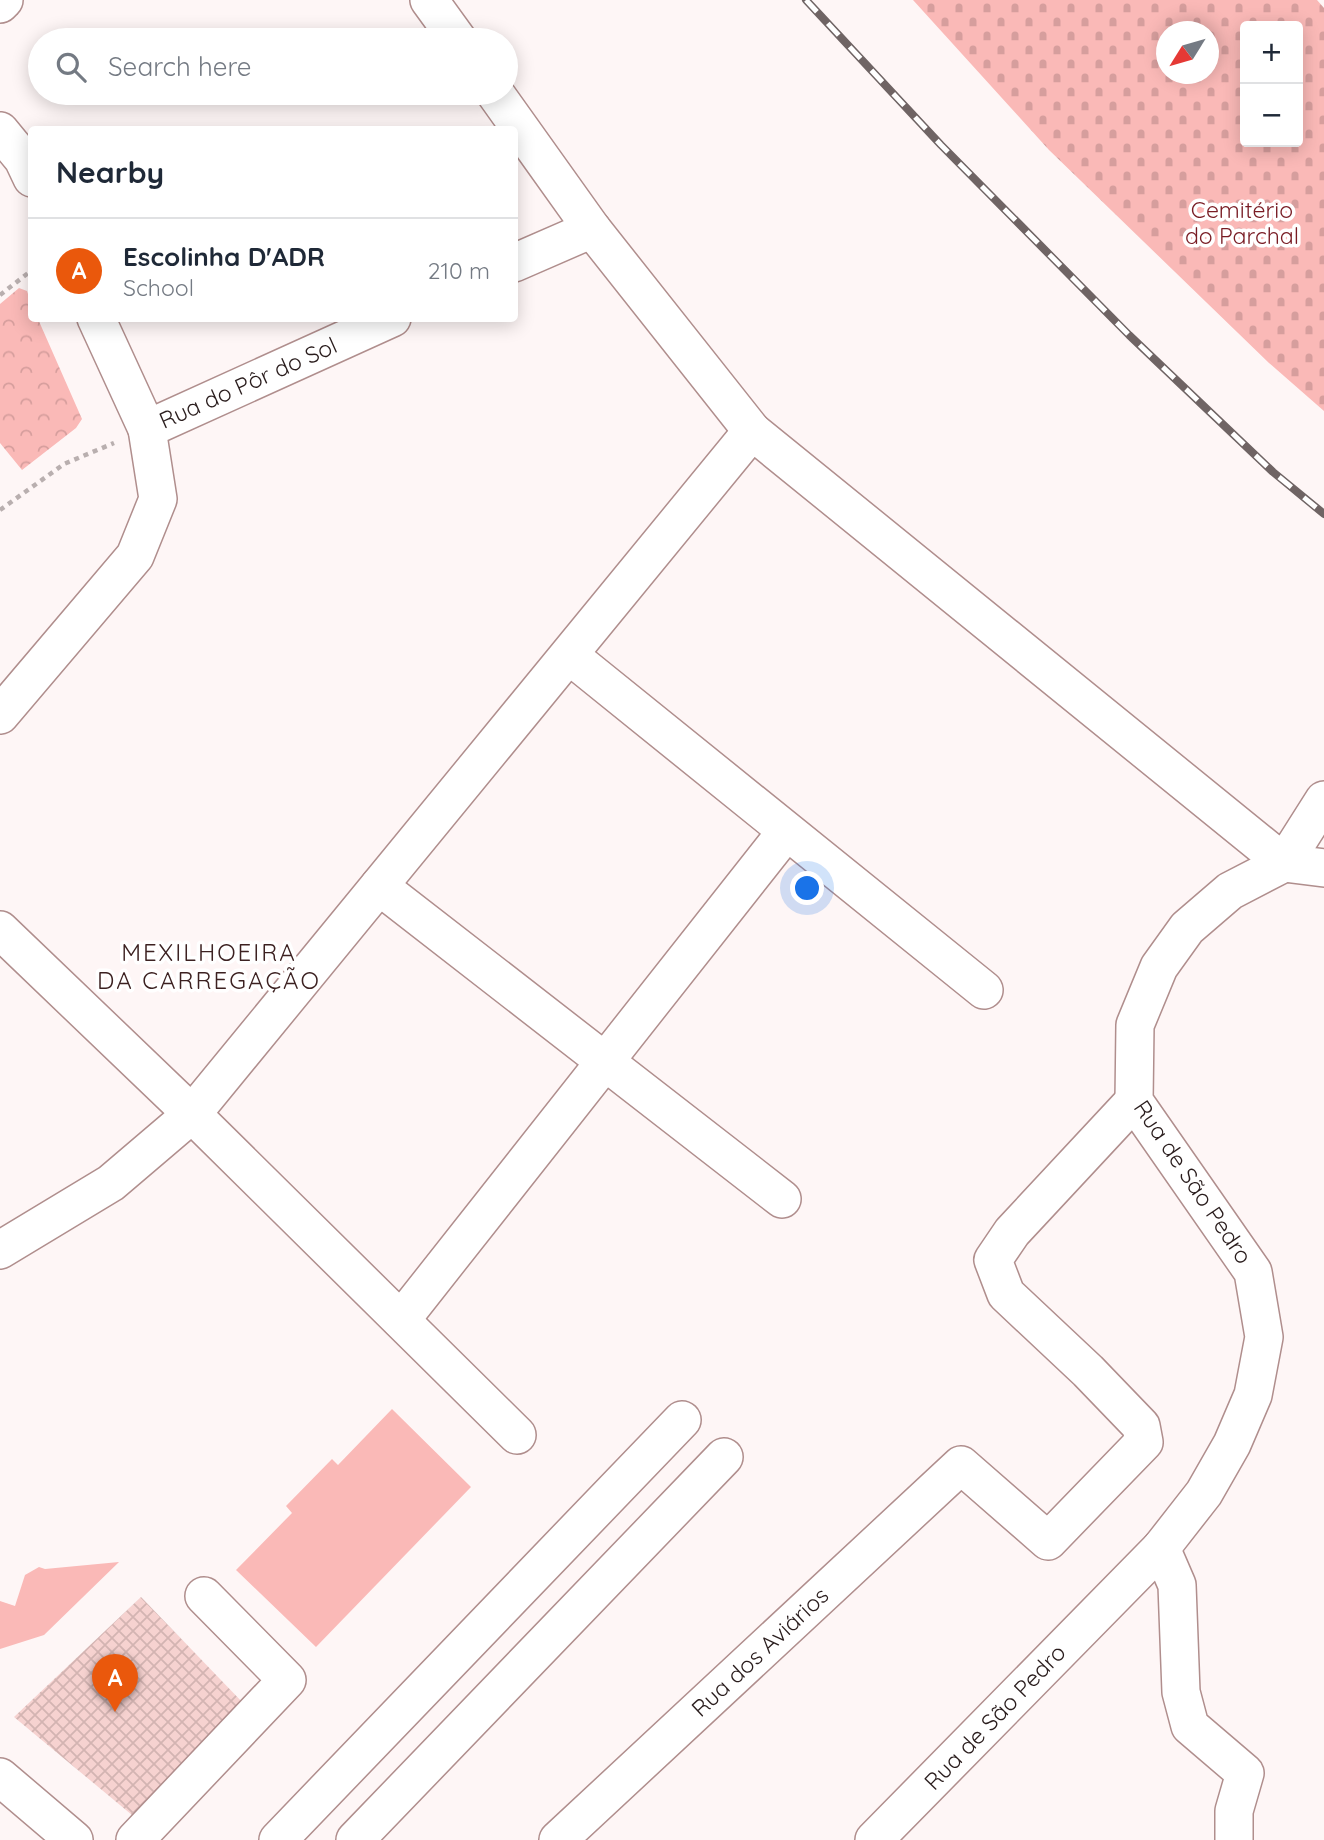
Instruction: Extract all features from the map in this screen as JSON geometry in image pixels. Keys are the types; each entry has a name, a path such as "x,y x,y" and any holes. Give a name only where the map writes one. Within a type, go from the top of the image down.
{"street":[{"path":"429,0 449,28"},
{"path":"504,105 592,229 752,431 1283,863 1324,868"},
{"path":"0,131 23,159 28,170"},
{"path":"518,261 592,229"},
{"path":"98,322 147,429"},
{"name":"Rua do Pôr do Sol","path":"0,715 135,556 158,499 147,429 383,322"},
{"path":"0,1250 111,1183 192,1114 752,431"},
{"path":"569,655 984,990"},
{"path":"1283,863 1324,800"},
{"path":"401,1320 786,832"},
{"name":"Rua de São Pedro","path":"874,1840 1161,1548 1204,1493 1233,1444 1253,1395 1264,1337 1254,1272 1134,1101 1135,1025 1159,967 1187,928 1230,891 1283,863"},
{"path":"379,886 782,1199"},
{"path":"0,930 192,1114 517,1435"},
{"name":"Rua dos Aviários","path":"558,1840 961,1465 1048,1541 1144,1442 1141,1426 1088,1371 1006,1294 993,1260 1012,1232 1134,1101"},
{"path":"278,1840 682,1420"},
{"path":"355,1840 724,1457"},
{"path":"1161,1548 1177,1585 1181,1692 1191,1726 1245,1773 1234,1811 1234,1840"},
{"path":"135,1840 287,1680 204,1595"},
{"path":"0,1777 74,1840"}],"path":[{"path":"0,295 28,273"},
{"path":"0,510 64,464 147,429"}],"green space":[{"name":"Cemitério do Parchal","path":"913,0 1317,0 1324,8 1324,411 1269,363 1049,150"},
{"path":"19,288 27,291 28,322 39,322 82,419 76,428 22,470 0,443 0,304"},
{"path":"392,1409 471,1487 316,1647 236,1570 292,1513 286,1506 332,1459 338,1465"},
{"path":"119,1562 44,1635 0,1649 0,1601 15,1606 25,1575 39,1567 45,1569"}],"building":[{"path":"141,1597 245,1705 132,1815 14,1717"}],"railway":[{"path":"806,0 941,145 1129,335 1273,472 1324,514"}],"place":[{"name":"Escolinha D'ADR","path":"115,1712"}],"district":[{"name":"MEXILHOEIRA DA CARREGAÇÃO","path":"209,967"}]}
